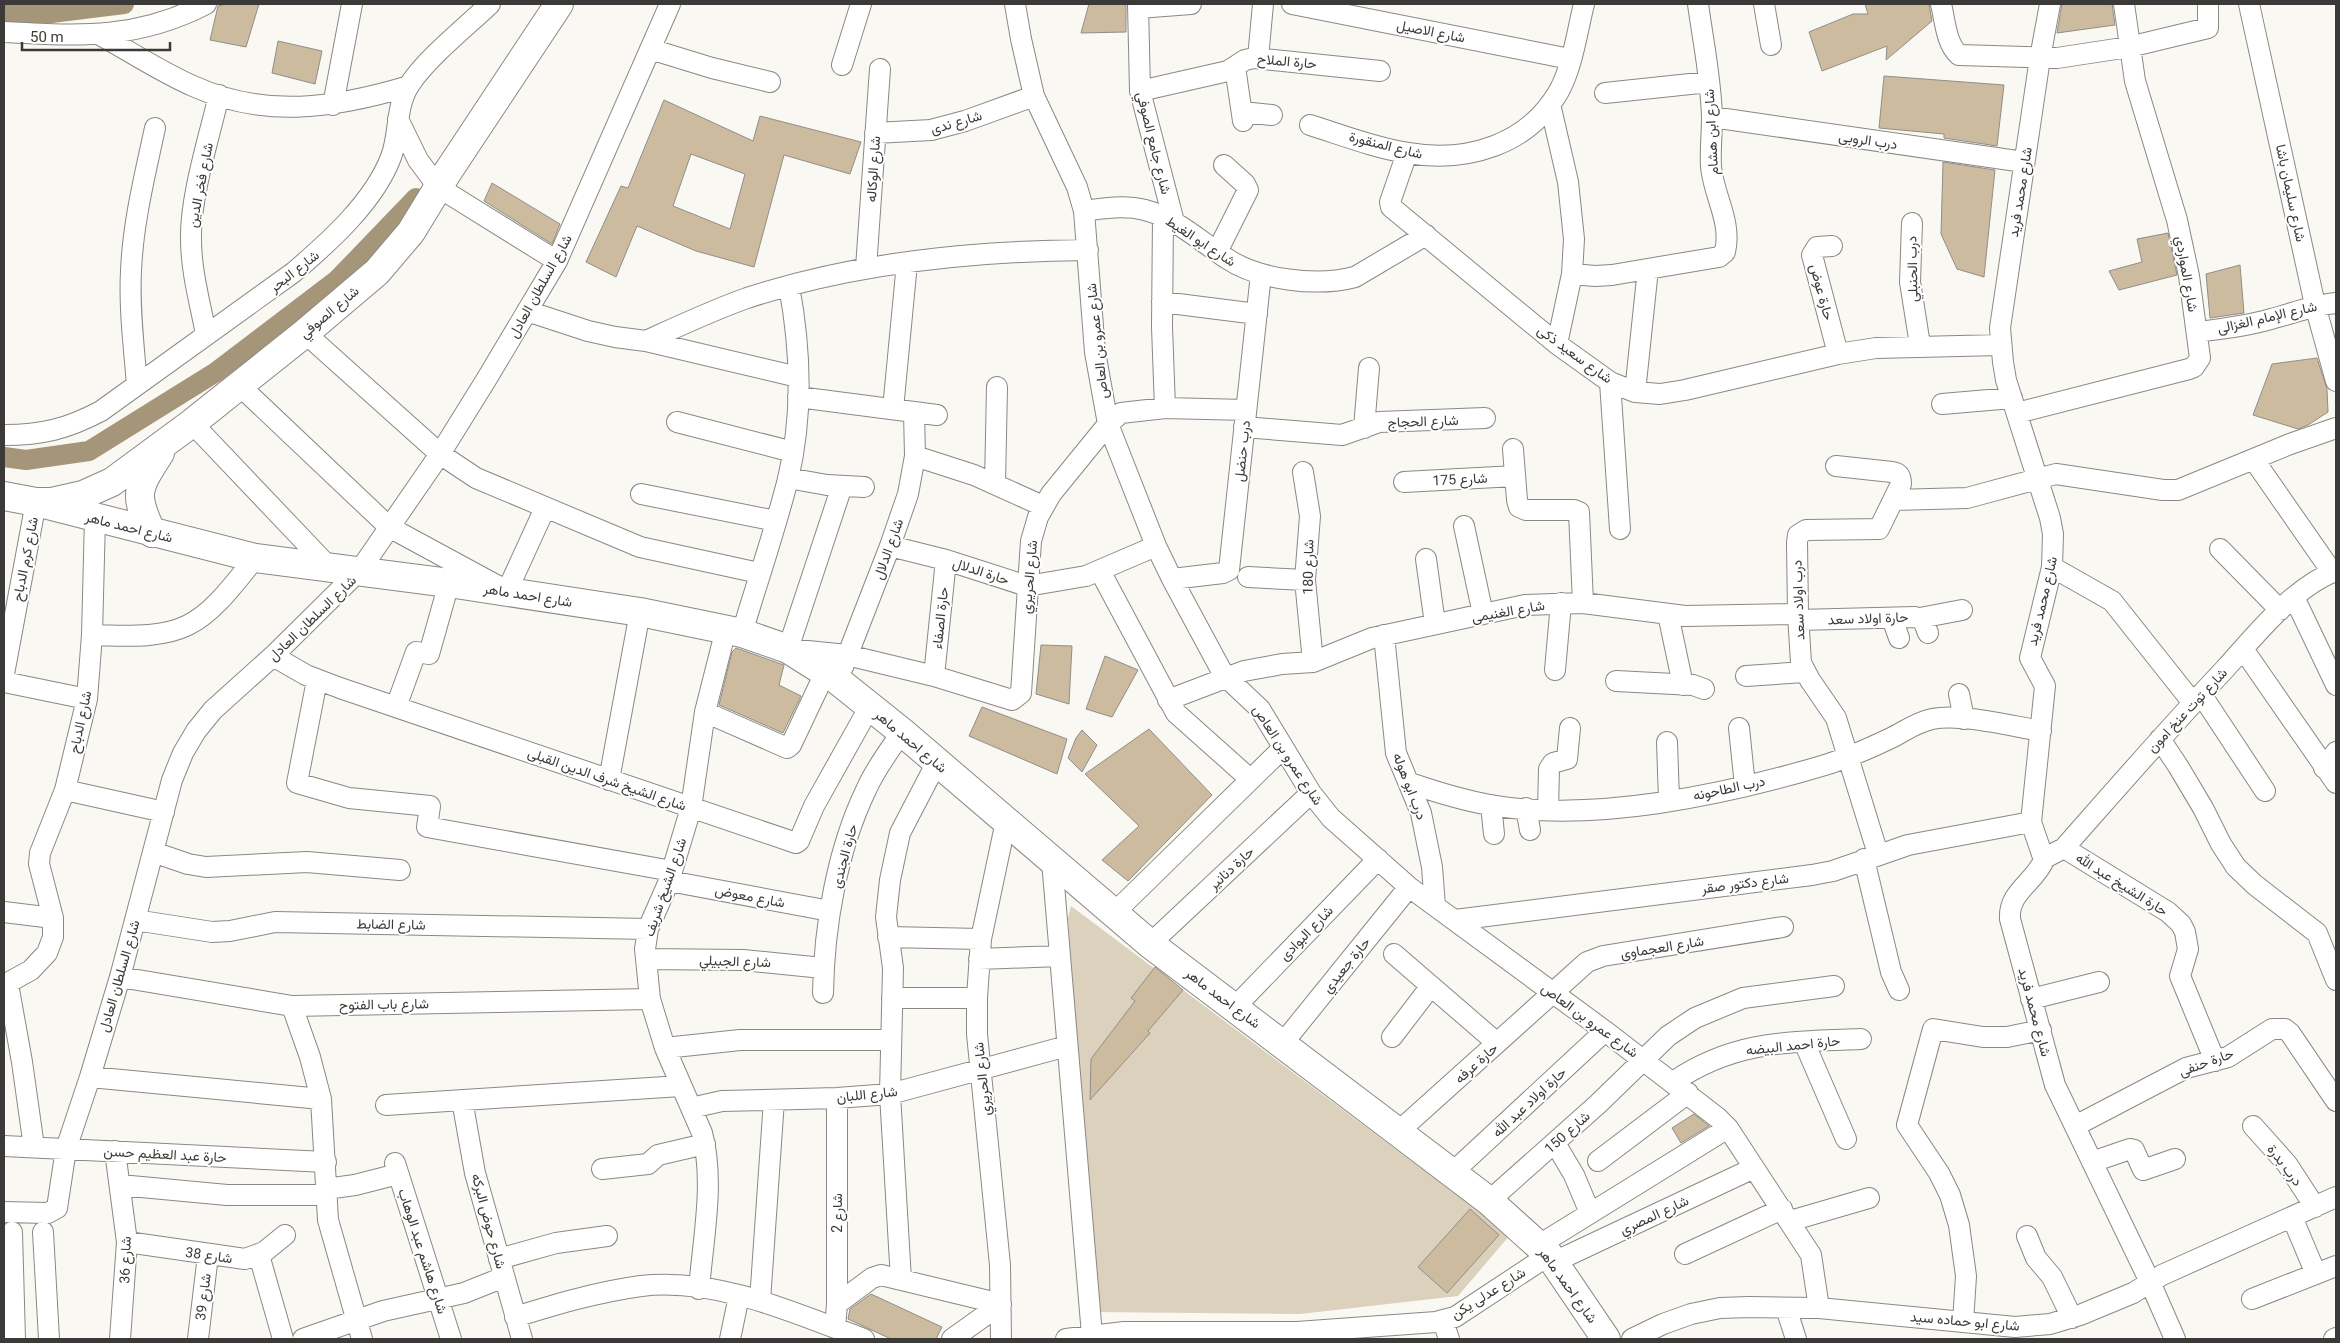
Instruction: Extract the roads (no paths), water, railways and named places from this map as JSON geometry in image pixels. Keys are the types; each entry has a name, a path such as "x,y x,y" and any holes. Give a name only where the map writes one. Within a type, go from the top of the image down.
{"main road":[{"name":"شارع الصوفي","path":"4,496 36,502 68,499 98,490 125,473 192,423 305,333 389,260 411,232 438,187 559,4"},
{"path":"152,533 139,502 140,490 144,479 167,442"},
{"name":"شارع احمد ماهر","path":"36,502 255,558 360,570 640,612 734,631 788,650 831,676 870,706 1150,944 1489,1201 1547,1254 1606,1339"}],"street":[{"path":"4,32 100,35 165,22 206,4"},
{"path":"333,105 352,4"},
{"name":"شارع البحر","path":"4,435 54,432 79,423 102,411 294,272 322,248 348,221 382,175 391,157 402,102 409,86 419,72 490,4"},
{"name":"شارع السلطان العادل","path":"4,1212 48,1213 55,1211 66,1149 120,977 164,812 179,762 196,731 214,710 360,570 440,454 557,260 670,4"},
{"path":"842,65 861,4"},
{"name":"شارع عمرو بن العاص","path":"1015,4 1020,39 1034,96 1077,187 1084,211 1095,352 1108,424 1156,546 1226,677 1260,710 1311,793 1330,818 1409,887 1708,1108 1728,1128 1811,1255 1819,1308"},
{"path":"1138,6 1191,4"},
{"path":"1258,58 1263,4"},
{"name":"شارع الاصيل","path":"1292,4 1570,59"},
{"name":"شارع المنقورة","path":"1310,125 1407,153 1432,156 1483,152 1502,144 1537,120 1550,104 1566,74 1584,4"},
{"name":"شارع ابن هشام","path":"1572,274 1595,276 1648,270 1719,256 1725,252 1726,220 1716,191 1711,167 1712,118 1698,4"},
{"path":"1764,4 1771,45"},
{"path":"1941,4 1950,42 1953,50 1959,55 2040,58 2078,56 2208,28 2208,4"},
{"name":"شارع محمد فريد","path":"2050,4 2040,58 2002,310 2001,345 2004,371 2038,478 2053,534 2052,567 2030,653 2031,663 2041,676 2045,686 2031,822 2044,858 2042,864 2012,900 2009,911 2055,1085 2150,1282 2175,1339"},
{"name":"شارع المواردي","path":"2014,405 2189,369 2198,363 2200,358 2189,276 2177,220 2136,81 2129,46 2124,4"},
{"name":"شارع سليمان باشا","path":"2249,4 2315,305 2336,381"},
{"name":"شارع جامع الصوفي","path":"1138,6 1140,91 1168,220 1162,302 1165,408"},
{"path":"100,35 193,86 247,103 276,107 333,105 365,99 409,86"},
{"path":"650,49 712,68 770,82"},
{"name":"حارة الملاح","path":"1140,91 1228,71 1249,58 1380,71"},
{"path":"1235,67 1242,116 1272,115"},
{"name":"شارع الوكاله","path":"866,268 880,69"},
{"path":"1605,93 1709,82"},
{"name":"شارع فخر الدين","path":"206,334 192,263 190,238 192,211 219,95"},
{"name":"شارع ندى","path":"875,133 931,130 966,121 1034,96"},
{"path":"1550,104 1572,208 1574,239 1572,274 1557,344"},
{"name":"درب الروبى","path":"1712,118 2024,162"},
{"path":"398,119 418,160 438,187 557,260"},
{"path":"137,385 130,272 134,233 155,128"},
{"name":"شارع سعيد ذكى","path":"1407,153 1390,204 1557,344 1610,382 1635,392 1660,394 1685,390 1838,354 1876,348 2001,345"},
{"path":"1217,252 1248,190 1245,184 1224,165"},
{"name":"شارع ابو الغيط","path":"1084,211 1125,207 1144,210 1168,220 1238,266 1261,274 1316,282 1342,281 1367,272 1426,236"},
{"name":"درب الحنبلي","path":"1912,223 1910,282 1920,346"},
{"name":"حارة عوض","path":"1832,246 1817,247 1812,255 1838,354"},
{"path":"646,340 747,298 866,268 1022,251 1088,250"},
{"path":"893,409 907,263"},
{"path":"1635,392 1648,270"},
{"name":"درب حنضل","path":"1172,579 1223,573 1229,570 1261,274"},
{"name":"شارع الشيخ شريف","path":"699,1289 708,1179 705,1144 665,1048 650,999 646,959 648,930 671,876 691,808 705,712 734,631 759,573 788,478 793,452 798,397 798,348 789,286"},
{"path":"1162,302 1257,314"},
{"name":"شارع الإمام الغزالى","path":"2197,332 2272,319 2315,305 2336,303"},
{"path":"527,312 588,331 615,337 646,340 798,377"},
{"path":"305,333 440,454 476,478 640,547 759,573"},
{"path":"1364,428 1369,368"},
{"path":"1610,382 1620,529"},
{"path":"239,385 389,527 507,591 545,508"},
{"path":"995,484 997,387"},
{"path":"798,397 937,415"},
{"path":"1942,404 2014,405"},
{"name":"شارع الحجاج","path":"1108,424 1121,413 1165,408 1245,418 1342,435 1379,422 1485,418"},
{"name":"شارع الدلال","path":"705,712 787,748 790,747 831,676 847,655 890,546 908,494 914,456 914,412"},
{"path":"677,422 793,452"},
{"path":"192,423 328,566"},
{"name":"شارع الحريري","path":"934,676 1007,700 1016,699 1021,693 1031,541 1043,506 1108,424"},
{"path":"1894,500 1967,498 2056,474 2163,490 2178,490 2290,444 2336,428"},
{"path":"1513,449 1518,504 1522,509 1574,510 1579,512 1583,603"},
{"path":"914,456 974,474 1043,506"},
{"path":"2254,460 2334,571"},
{"name":"درب اولاد سعد","path":"1836,466 1896,473 1901,484 1879,528 1806,530 1798,535 1796,542 1800,655 1804,672 1836,718 1849,756 1871,857 1891,972 1899,990"},
{"name":"شارع 180","path":"1303,472 1310,526 1306,551 1305,580 1313,662"},
{"name":"شارع 175","path":"1404,482 1515,476"},
{"path":"788,478 842,486 864,487"},
{"path":"842,486 788,650 847,655 934,676"},
{"path":"641,494 776,521"},
{"name":"شارع كرم الدباح","path":"4,674 36,502"},
{"name":"شارع الدباح","path":"6,984 31,970 47,953 53,937 53,918 39,864 40,853 65,790 87,699 92,635 94,518"},
{"path":"1464,526 1483,614"},
{"name":"حارة الدلال","path":"890,546 946,560 1027,586 1086,576 1156,546"},
{"path":"2220,549 2287,604 2336,685"},
{"path":"92,635 156,636 189,625 207,614 222,599 255,558"},
{"path":"1426,558 1435,624"},
{"name":"حارة الصفاء","path":"934,676 946,560"},
{"path":"2052,567 2112,601 2197,699 2265,791"},
{"path":"1100,571 1176,713 1250,779"},
{"name":"شارع توت عنخ امون","path":"2044,858 2064,848 2160,739 2287,604 2312,583 2334,571"},
{"path":"1248,577 1305,580"},
{"path":"396,707 416,652 430,654 449,583"},
{"path":"1556,670 1561,603"},
{"name":"شارع الغنيمى","path":"1168,700 1226,677 1263,667 1313,662 1372,638 1526,605 1583,603 1668,614 1798,617"},
{"name":"حارة اولاد سعد","path":"1798,617 1892,618 1924,625 1962,610"},
{"path":"609,780 640,612"},
{"path":"1668,614 1682,685"},
{"path":"1892,618 1899,638"},
{"name":"درب ابو هوله","path":"1384,635 1396,753 1421,813 1429,848 1435,906"},
{"path":"2243,649 2330,775"},
{"name":"شارع الشيخ شرف الدين القبلى","path":"272,656 317,680 798,843 823,790 870,706"},
{"path":"1746,676 1804,672"},
{"name":"شارع معوض","path":"317,680 297,783 349,798 430,806 427,827 671,876 830,911"},
{"path":"1616,681 1693,685 1704,689"},
{"path":"4,682 87,699"},
{"path":"1959,694 1964,719"},
{"name":"درب الطاحونه","path":"1410,783 1444,794 1490,805 1548,810 1614,808 1745,786 1849,756 1916,724 1933,719 1964,719 2041,731"},
{"path":"1548,810 1550,766 1553,763 1567,759 1570,728"},
{"path":"1738,728 1745,786"},
{"name":"حارة الجندى","path":"823,993 823,968 830,911 856,811 879,766 902,732"},
{"path":"2160,739 2203,808 2221,844 2236,867 2255,885 2317,933 2336,980"},
{"path":"1667,742 1669,800"},
{"path":"1114,913 1283,748"},
{"path":"2330,775 2336,752"},
{"path":"901,1280 890,1094 890,1040 894,968 886,917 890,880 900,833 936,762"},
{"path":"65,790 164,812"},
{"name":"حارة دنانير","path":"1150,944 1311,793"},
{"path":"1490,805 1494,834"},
{"path":"1526,808 1530,830"},
{"name":"شارع الحريري","path":"1001,1339 1000,1265 981,1070 977,998 980,949 1006,821"},
{"name":"شارع دكتور صقر","path":"1455,920 1812,875 1833,871 1908,845 2031,822"},
{"name":"حارة الشيخ عبد الله","path":"2064,848 2168,912 2181,924 2188,949 2180,976 2215,1061"},
{"path":"153,852 188,864 206,867 307,862 400,870"},
{"name":"شارع البوادى","path":"1235,1007 1378,858"},
{"path":"1052,861 1092,1335"},
{"name":"حارة جعيدي","path":"1283,1044 1409,887"},
{"path":"4,912 53,918"},
{"name":"شارع الضابط","path":"135,920 212,932 230,931 275,922 648,930"},
{"name":"شارع العجماوى","path":"1553,993 1579,967 1595,958 1783,927"},
{"path":"888,937 980,949 1060,956"},
{"path":"1394,954 1497,1043"},
{"name":"شارع الجبيلي","path":"646,959 743,960 823,968"},
{"name":"شارع باب الفتوح","path":"120,977 292,1006 650,999"},
{"path":"2031,999 2099,982"},
{"path":"6,984 13,1063 34,1147"},
{"path":"1392,1037 1431,986"},
{"name":"شارع 150","path":"1489,1201 1555,1143 1668,1036 1708,1011 1725,1003 1757,995 1834,986"},
{"name":"حارة عرفه","path":"1398,1132 1553,993"},
{"path":"892,998 977,998"},
{"path":"292,1006 310,1057 321,1100 328,1220 362,1339"},
{"path":"1963,1322 1966,1276 1959,1225 1950,1195 1939,1173 1907,1126 1933,1029 1983,1037 2008,1037 2041,1030"},
{"name":"حارة حنفى","path":"2075,1126 2186,1068 2234,1054 2272,1029 2285,1029 2290,1033 2336,1101"},
{"name":"حارة اولاد عبد الله","path":"1452,1173 1606,1031"},
{"name":"حارة احمد البيضه","path":"1598,1161 1708,1061 1733,1052 1766,1045 1861,1039"},
{"path":"665,1048 740,1040 890,1040"},
{"path":"1804,1042 1846,1139"},
{"name":"شارع اللبان","path":"691,1108 722,1101 837,1098 890,1094 1067,1046"},
{"path":"90,1077 321,1100"},
{"path":"386,1105 681,1086"},
{"name":"شارع 2","path":"834,1328 838,1304 837,1098"},
{"name":"شارع حوض البركه","path":"462,1100 475,1173 522,1339"},
{"path":"760,1301 774,1100"},
{"name":"درب بدرة","path":"2253,1126 2287,1164 2314,1207"},
{"path":"1547,1254 1590,1214 1728,1128"},
{"path":"1555,1143 1574,1175 1590,1214"},
{"path":"602,1169 648,1164 658,1155 705,1144"},
{"name":"حارة عبد العظيم حسن","path":"4,1146 326,1162"},
{"path":"2092,1162 2130,1149 2134,1150 2143,1170 2175,1159"},
{"name":"شارع 36","path":"115,1151 127,1242 120,1339"},
{"name":"شارع هاشم عبد الوهاب","path":"326,1192 355,1185 397,1168 451,1339"},
{"name":"شارع المصري","path":"1547,1254 1754,1168"},
{"path":"120,1184 227,1195 326,1192"},
{"name":"شارع ابو حماده سيد","path":"1632,1339 1663,1324 1691,1314 1720,1308 1819,1308 2016,1326 2054,1332 2072,1318 2139,1290 2162,1275 2336,1197"},
{"path":"1685,1254 1786,1215 1869,1198"},
{"path":"2292,1217 2316,1274"},
{"path":"12,1232 15,1339"},
{"path":"43,1232 48,1339"},
{"name":"شارع 38","path":"127,1242 237,1260 259,1255 285,1235"},
{"path":"303,1339 356,1320 481,1287 501,1268 556,1243 607,1236"},
{"path":"2027,1236 2036,1258 2052,1277 2072,1318"},
{"name":"شارع عدلى يكن","path":"1066,1339 1124,1332 1446,1330 1455,1317 1547,1254"},
{"name":"شارع 39","path":"198,1339 208,1255"},
{"path":"259,1255 283,1339"},
{"path":"2252,1299 2336,1266"},
{"path":"838,1304 877,1276 1002,1304"},
{"path":"515,1317 579,1297 642,1286 675,1286 760,1301 781,1307 864,1339"},
{"path":"730,1339 739,1296"},
{"path":"952,1339 1002,1304"},
{"path":"1786,1308 1796,1339"}],"waterway":[{"path":"4,13 35,15 124,4"},
{"path":"4,457 26,460 89,451 216,372 337,280 416,198"}]}
